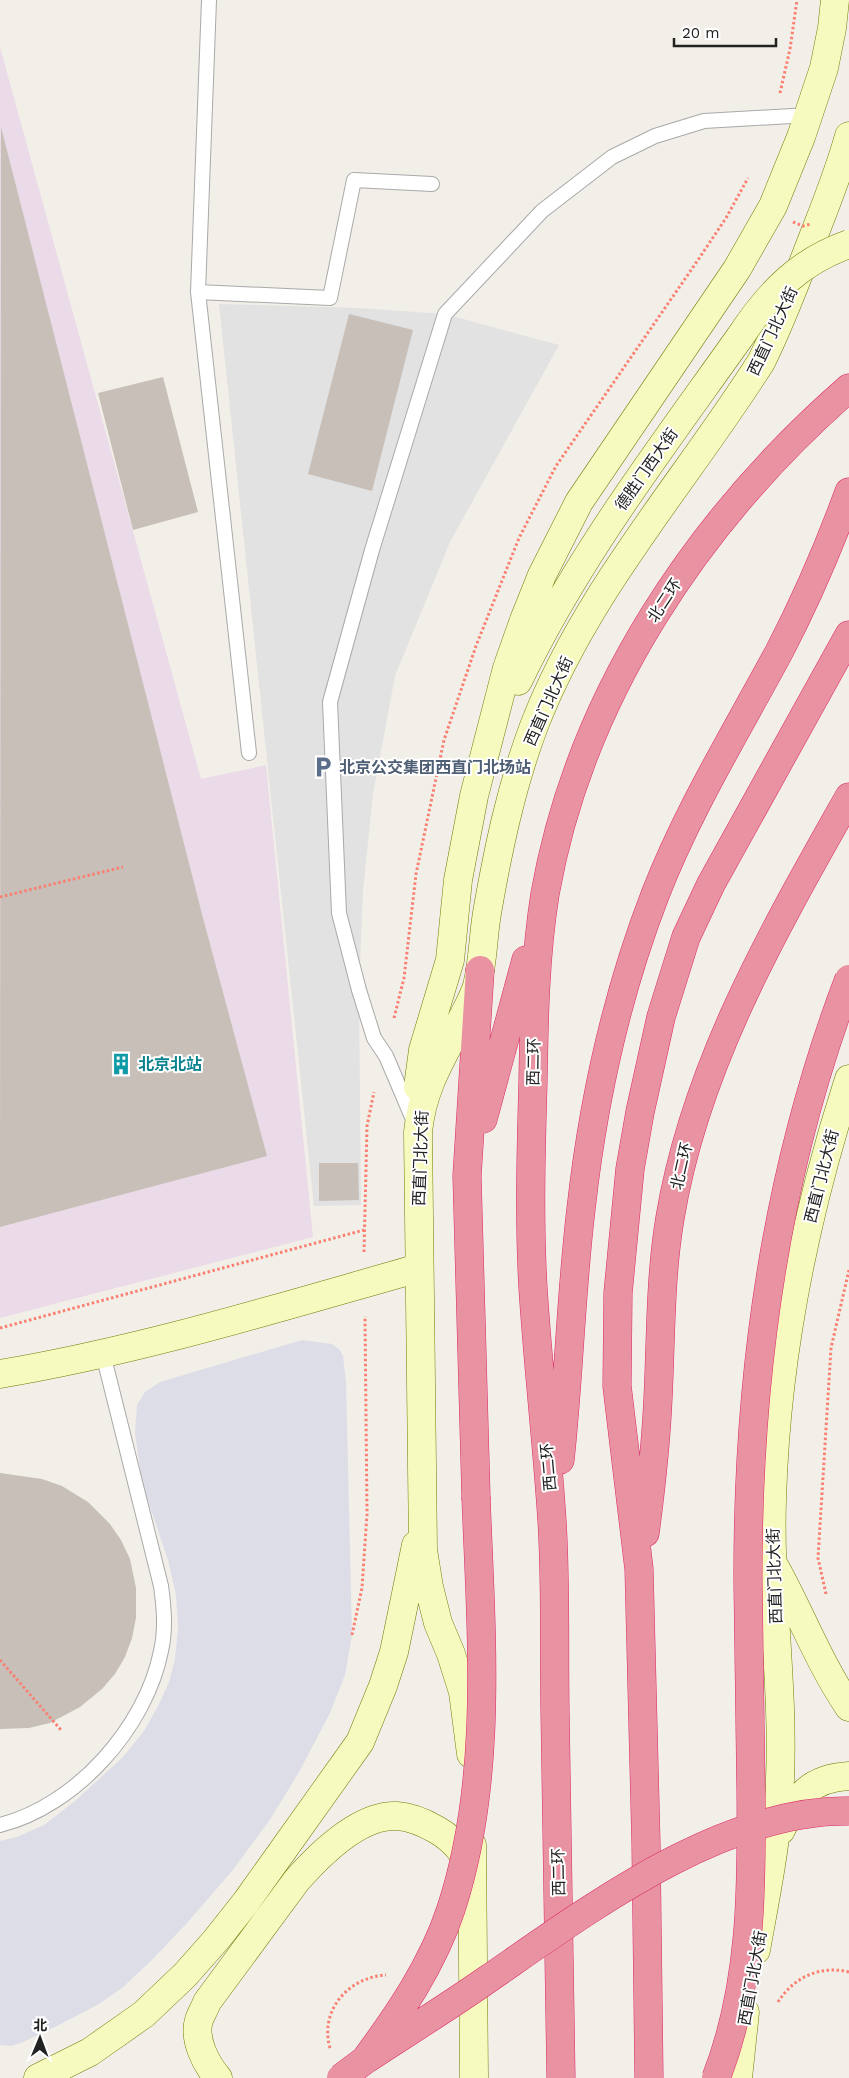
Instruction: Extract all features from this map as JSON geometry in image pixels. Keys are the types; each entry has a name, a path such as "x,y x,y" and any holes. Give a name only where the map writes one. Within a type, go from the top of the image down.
{"highway":[{"name":"北二环","path":"553,858 567,802 578,770 604,709 646,629 691,560 728,511 788,444 849,388"},
{"path":"553,1526 565,1414 580,1210 597,1099 614,1023 647,917 668,864 706,784 800,611 826,554 849,492"},
{"path":"649,2078 646,1844 639,1569 619,1413 617,1357 618,1293 626,1194 646,1080 668,991 686,937 698,911 849,635"},
{"name":"北二环","path":"639,1569 643,1552 656,1439 666,1247 676,1185 688,1134 716,1058 751,978 793,896 849,797"},
{"path":"467,1176 553,858"},
{"name":"西二环","path":"553,858 546,892 537,962 532,1132 533,1284 553,1526 561,2078"},
{"path":"365,2060 407,1999 431,1956 451,1910 467,1847 477,1772 481,1714 467,1176 480,970"},
{"path":"716,2078 735,2018 748,1935 751,1846 748,1523 760,1347 781,1212 801,1124 823,1051 849,979"},
{"path":"341,2078 575,1920 644,1876 715,1842 780,1820 811,1813 849,1812"}],"street":[{"path":"418,1132 418,1085 422,1055 450,960 456,892 463,850 477,784 491,736 507,668 524,620 567,523 592,482 692,337 747,252 773,206 809,114 826,60 835,0"},
{"name":"西直门北大街","path":"422,1489 418,1132 421,1108 426,1090 470,1003 477,984 486,915 504,826 520,766 543,706 582,629 619,568 761,362 776,331 819,224 849,136"},
{"name":"德胜门西大街","path":"491,736 500,722 542,632 592,548 757,311 790,276 826,254 849,244"},
{"name":"西直门北大街","path":"738,2078 743,2024 772,1858 779,1795 781,1756 772,1561 775,1439 789,1323 802,1252 828,1146 849,1079"},
{"path":"0,1374 103,1354 294,1304 419,1268"},
{"path":"422,1489 424,1550 429,1587 438,1623 460,1679 469,1727 471,1752 474,2078"},
{"path":"38,2078 90,2052 131,2024 164,1997 216,1940 246,1902 360,1742 383,1686 394,1652 418,1539 422,1489"},
{"path":"772,1561 792,1598 823,1666 849,1707"},
{"path":"772,1858 779,1834 793,1804 803,1792 819,1782 837,1776 849,1776"},
{"path":"218,2078 204,2057 198,2037 198,2022 208,2002 296,1880 342,1837 372,1821 384,1818 396,1816 414,1819 440,1832 455,1843 468,1864 472,1885"}],"lane":[{"path":"209,0 198,292 249,753"},
{"path":"418,1132 386,1056 374,1038 339,912 330,702 372,550 445,314 542,211 612,157 655,136 704,121 809,114"},
{"path":"198,292 330,298 354,180 432,184"},
{"path":"0,1825 21,1818 57,1798 79,1782 110,1751 127,1730 142,1705 156,1673 162,1649 164,1619 161,1586 103,1354"}],"path":[{"path":"774,117 790,49 796,0"},
{"path":"0,897 123,866"},
{"path":"0,1328 364,1230"},
{"path":"828,1602 818,1558 819,1538 832,1348 849,1270"},
{"path":"0,1660 61,1730"},
{"path":"778,2002 790,1986 808,1974 828,1970 849,1972"}],"shaded area":[{"name":"北京北站","path":"0,47 201,779 266,765 313,1237 0,1318"},
{"name":"北京公交集团西直门北场站","path":"219,304 358,308 445,314 559,345 450,542 395,676 373,794 363,891 359,990 361,1205 314,1206"},
{"path":"302,1340 332,1344 340,1350 343,1356 346,1382 352,1635 345,1675 330,1713 298,1774 269,1821 232,1871 151,1961 122,1988 99,2004 21,2043 11,2046 0,2045 0,1841 17,1837 44,1825 75,1801 123,1757 144,1731 159,1704 169,1682 175,1659 178,1627 176,1595 168,1560 147,1498 140,1469 135,1433 137,1405 145,1392 160,1382"}],"building":[{"name":"北京北站","path":"1,127 203,918 267,1156 0,1227"},
{"path":"349,314 413,330 372,491 308,474"},
{"path":"163,377 198,512 133,530 98,393"},
{"path":"319,1163 358,1163 359,1200 319,1201"},
{"path":"0,1473 42,1479 62,1486 88,1502 110,1524 121,1540 130,1559 136,1588 136,1618 132,1638 125,1657 115,1674 102,1689 80,1707 50,1723 29,1728 0,1729"}],"place":[{"name":"北京公交集团西直门北场站","path":"323,767"},
{"name":"北京北站","path":"121,1064"}]}
